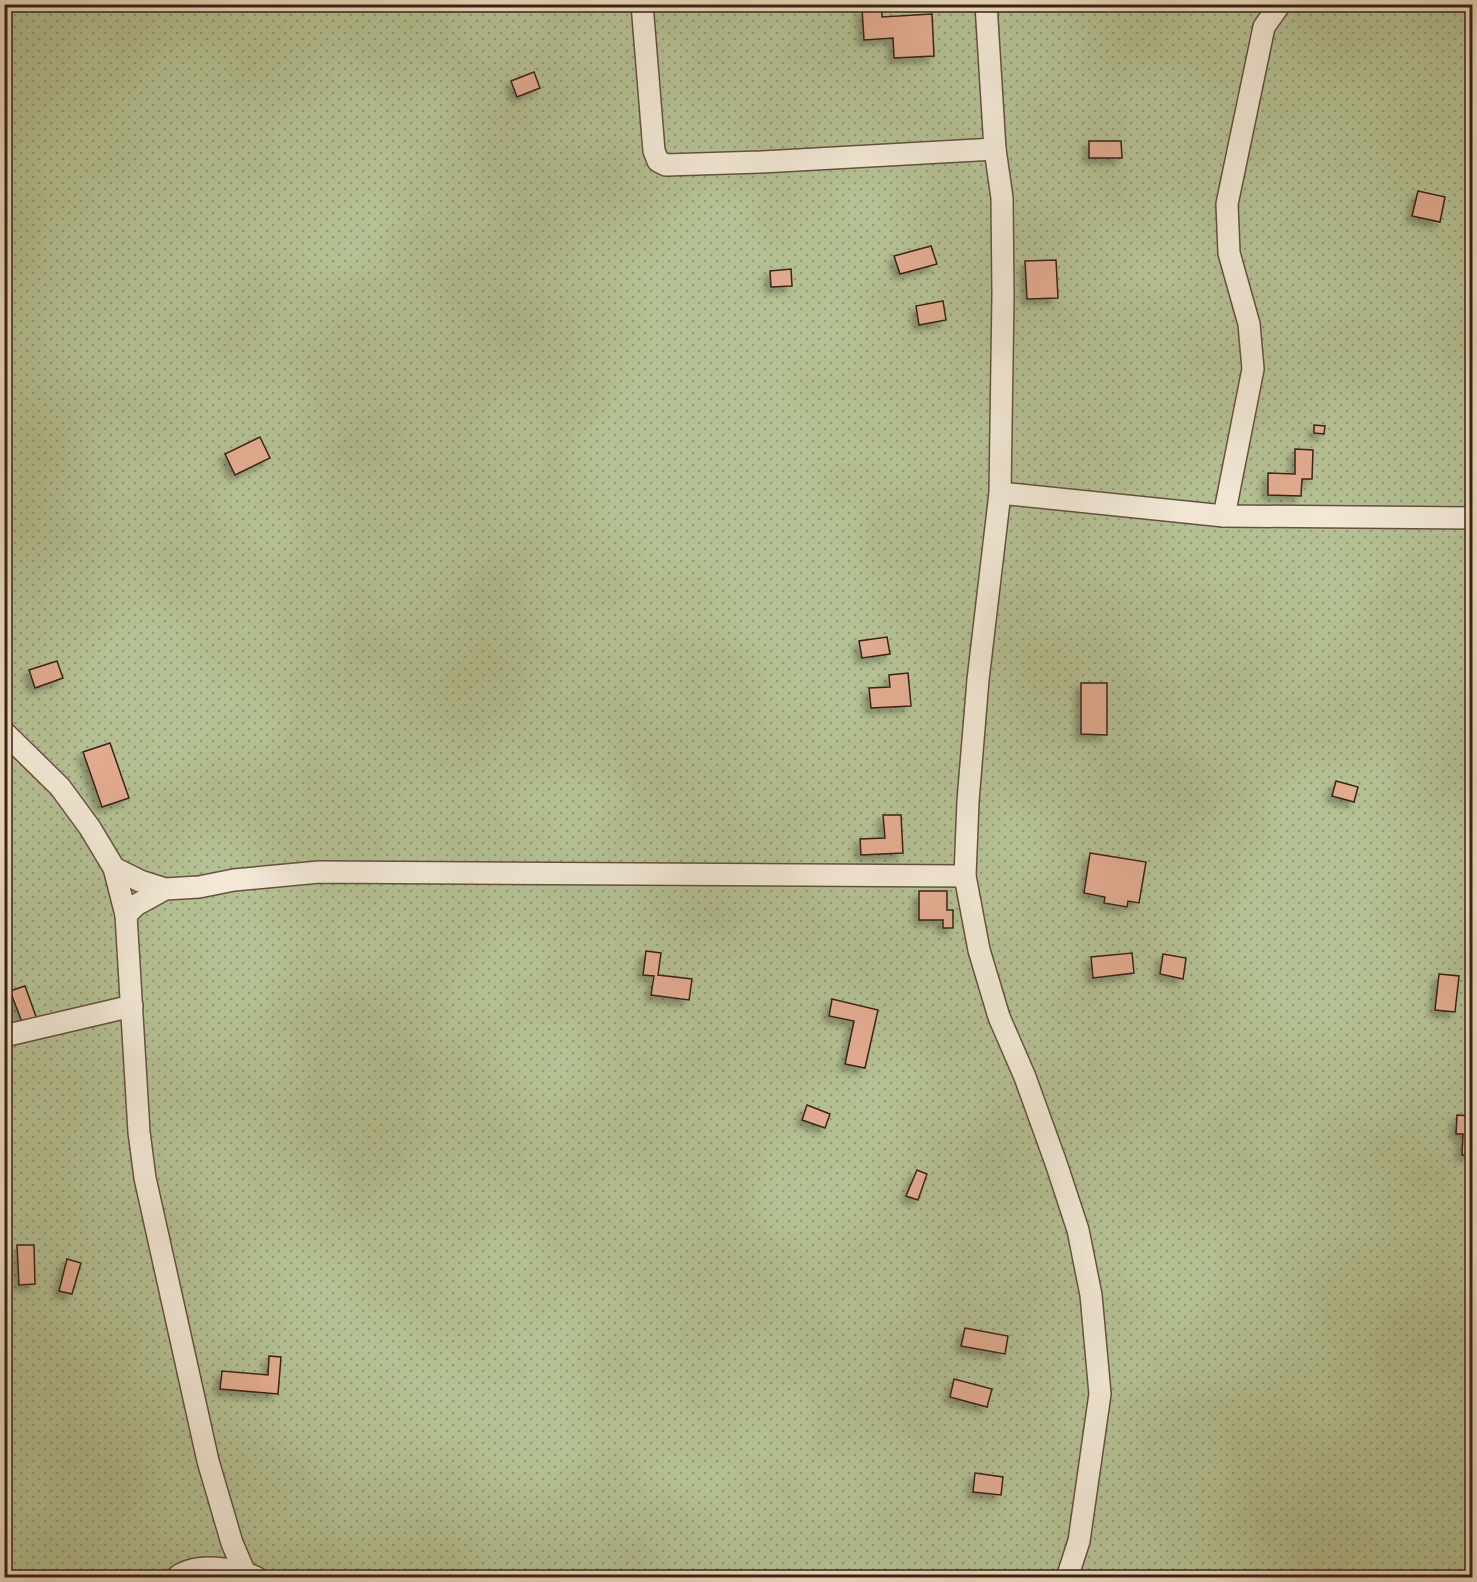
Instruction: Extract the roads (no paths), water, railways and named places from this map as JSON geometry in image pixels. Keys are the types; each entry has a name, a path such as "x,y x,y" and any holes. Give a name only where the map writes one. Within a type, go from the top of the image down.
{"street":[{"path":"642,4 654,151 658,161 666,165 995,149"},
{"path":"986,4 995,149 1002,198 1000,493 978,680 968,801 965,876 979,950 999,1017 1026,1077 1056,1163 1078,1230 1091,1295 1100,1394 1079,1541 1067,1578"},
{"path":"1224,516 1253,369 1249,324 1229,253 1227,204 1264,27 1280,4"},
{"path":"1000,493 1224,516 1473,518"},
{"path":"4,732 60,787 90,828 114,868 126,915 139,1132 145,1178 208,1461 237,1559 251,1574"},
{"path":"114,868 140,881 165,889 320,872 965,876"},
{"path":"126,915 136,904 165,889"},
{"path":"4,1036 132,1006"},
{"path":"176,1578 196,1568 251,1574"}]}
